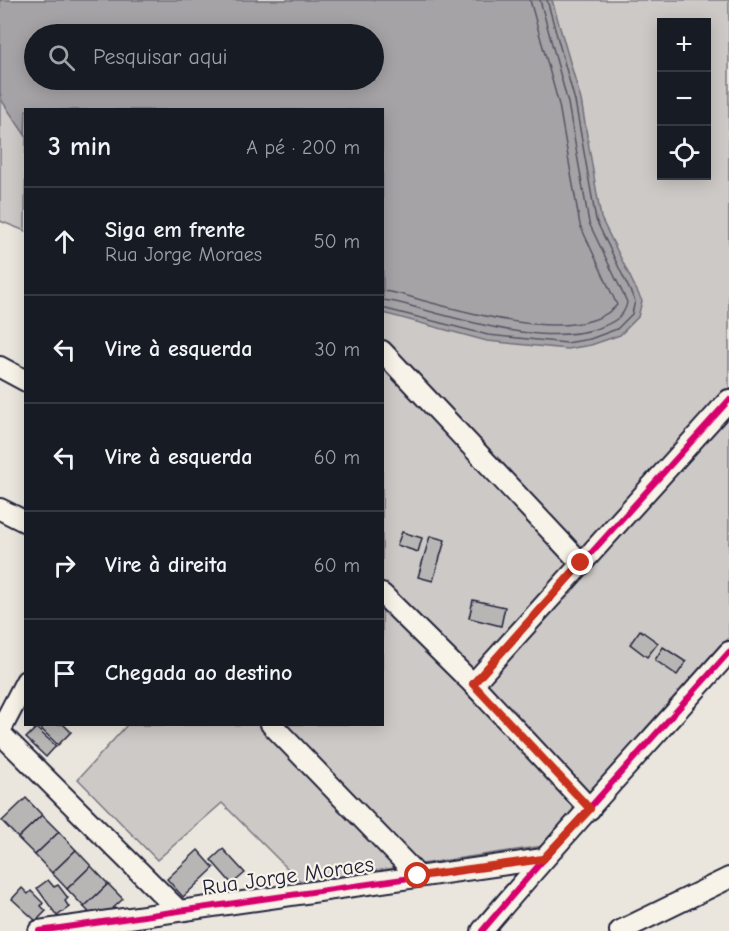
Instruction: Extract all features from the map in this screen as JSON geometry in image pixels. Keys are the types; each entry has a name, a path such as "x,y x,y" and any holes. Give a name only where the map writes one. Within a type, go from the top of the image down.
{"street":[{"path":"384,353 581,563"},
{"path":"0,367 24,380"},
{"path":"473,684 729,400"},
{"path":"0,509 24,521"},
{"path":"384,596 473,684 590,809"},
{"path":"482,931 543,859 729,652"},
{"path":"24,685 0,732 178,910"},
{"path":"273,726 418,876"},
{"name":"Rua Jorge Moraes","path":"39,931 543,859"},
{"path":"620,931 729,878"}],"shaded area":[{"path":"0,0 729,0 729,638 543,846 301,882 222,803 157,860 78,779 126,726 384,726 384,108 24,108 24,231 0,221"}],"water":[{"path":"0,0 552,0 581,100 601,218 642,301 638,317 620,335 591,345 567,349 487,341 384,313 384,108 24,108 24,134 2,101 0,92"}],"building":[{"path":"402,532 422,538 418,552 397,545"},
{"path":"430,536 445,540 433,581 418,577"},
{"path":"473,600 505,607 501,626 469,618"},
{"path":"640,630 658,643 647,657 630,644"},
{"path":"663,647 686,662 677,675 655,660"},
{"path":"38,726 65,726 71,732 58,745"},
{"path":"36,728 56,746 46,757 26,738"},
{"path":"26,798 42,815 18,838 2,821"},
{"path":"42,815 59,832 35,855 18,838"},
{"path":"59,832 76,850 52,873 35,855"},
{"path":"223,849 245,873 232,884 211,860"},
{"path":"76,850 91,866 67,889 52,873"},
{"path":"198,850 214,868 183,897 167,879"},
{"path":"91,866 108,884 84,907 67,889"},
{"path":"48,880 54,887 58,885 68,898 65,901 69,907 57,916 37,888"},
{"path":"108,884 123,899 98,922 84,907"},
{"path":"22,888 28,894 31,891 43,903 41,906 46,911 36,921 12,899"}],"cycle path":[{"path":"473,684 729,400"},
{"path":"482,931 729,652"},
{"path":"39,931 543,859"}],"route":[{"path":"418,876 543,859 590,809 473,684 581,563"}]}
